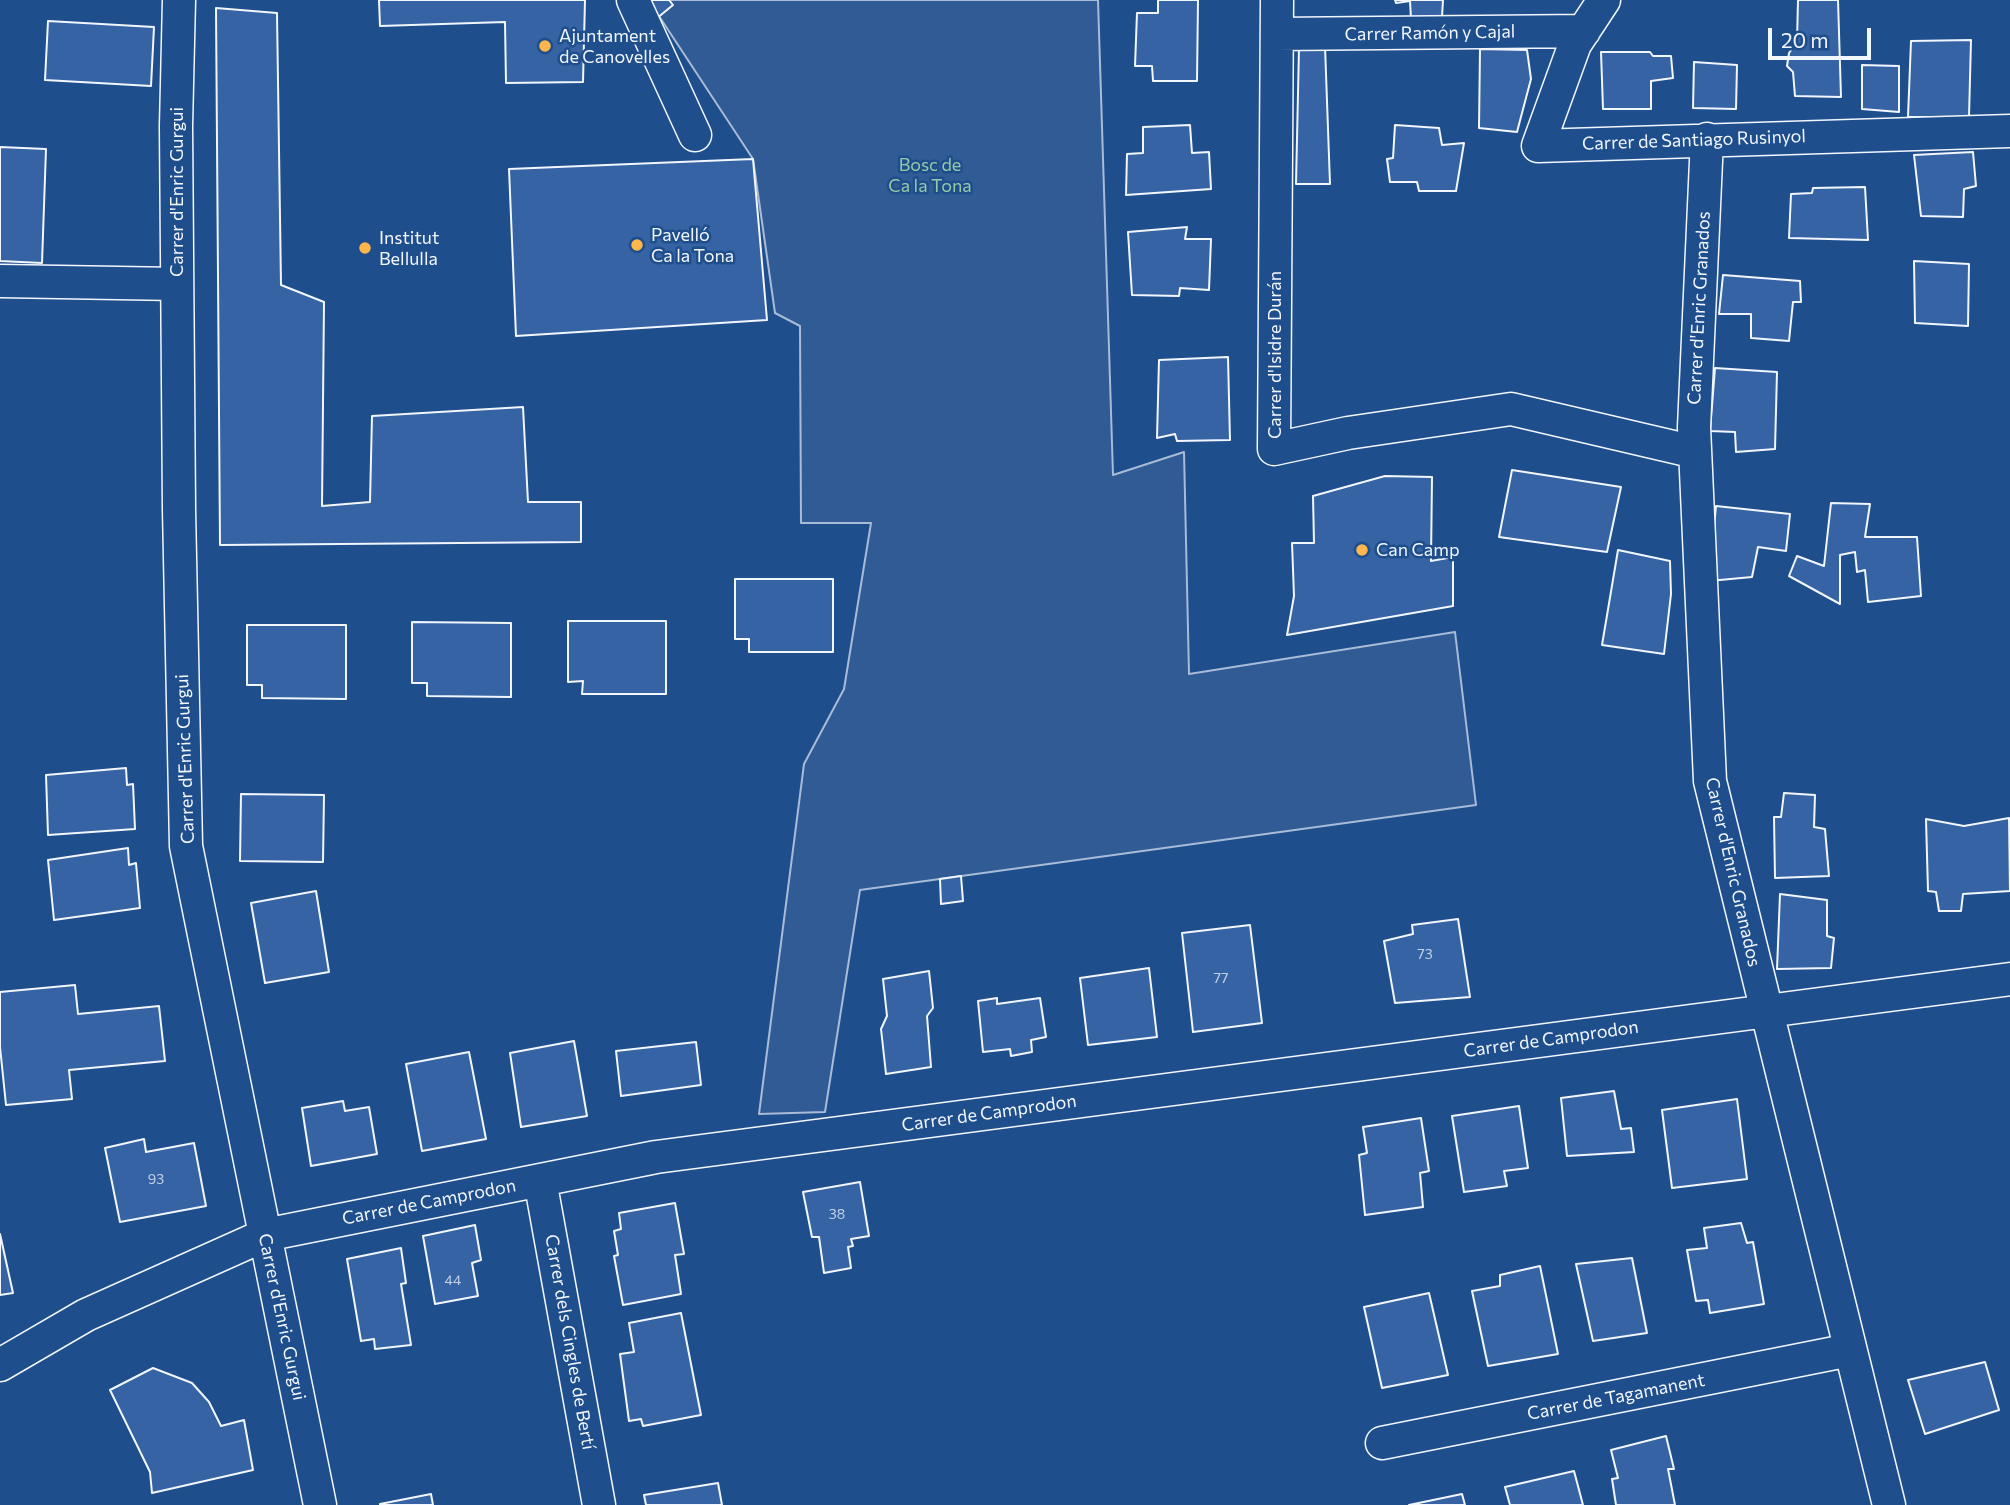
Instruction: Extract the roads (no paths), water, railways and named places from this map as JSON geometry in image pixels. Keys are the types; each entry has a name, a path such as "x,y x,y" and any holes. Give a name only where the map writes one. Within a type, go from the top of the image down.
{"street":[{"name":"Carrer d'Enric Gurgui","path":"179,0 177,284 186,846 320,1505"},
{"path":"633,0 695,135"},
{"name":"Carrer d'Isidre Durán","path":"1277,0 1274,449 1348,433 1511,409 1695,452"},
{"name":"Carrer de Santiago Rusinyol","path":"1604,0 1575,44 1538,146 2010,131"},
{"name":"Carrer Ramón y Cajal","path":"1277,34 1584,31"},
{"name":"Carrer d'Enric Granados","path":"1707,139 1693,427 1710,781 1889,1505"},
{"path":"0,281 177,284"},
{"name":"Carrer de Camprodon","path":"0,1365 86,1315 265,1235 656,1157 2010,979"},
{"name":"Carrer dels Cingles de Bertí","path":"540,1180 599,1505"},
{"name":"Carrer de Tagamanent","path":"1382,1443 1850,1350"}],"place":[{"name":"Ajuntament de Canovelles","path":"545,46"},
{"name":"Pavelló Ca la Tona","path":"637,245"},
{"name":"Institut Bellulla","path":"365,248"},
{"name":"Can Camp","path":"1362,550"}],"park label":[{"name":"Bosc de Ca la Tona","path":"930,175"}]}
